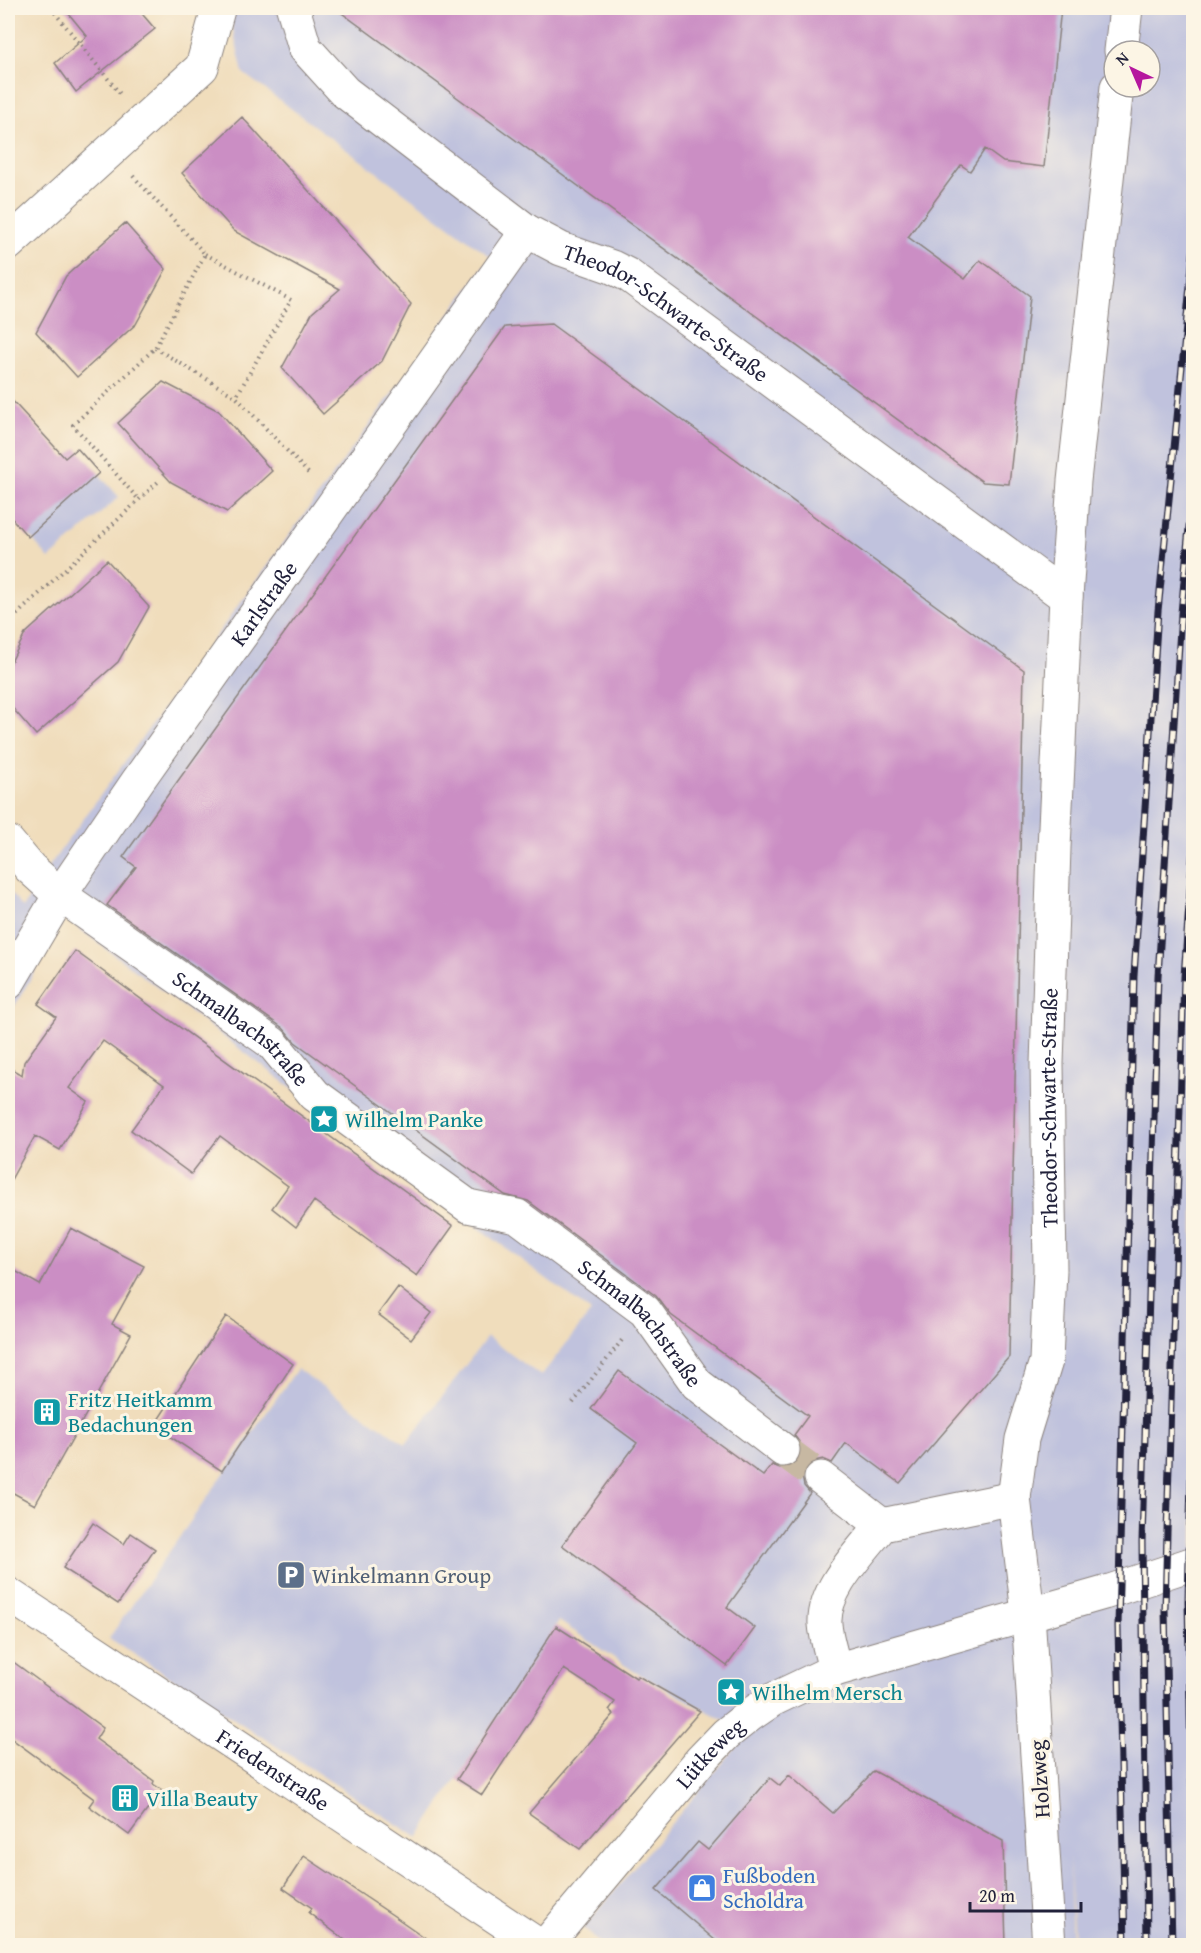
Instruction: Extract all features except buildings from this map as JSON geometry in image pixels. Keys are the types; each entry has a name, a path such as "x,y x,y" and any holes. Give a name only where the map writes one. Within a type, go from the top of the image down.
{"street":[{"path":"8,244 202,67 218,10 216,8"},
{"name":"Theodor-Schwarte-Straße","path":"293,8 305,48 345,92 526,231 561,249 628,275 1066,597"},
{"path":"1122,39 1126,8"},
{"name":"Theodor-Schwarte-Straße","path":"1028,1614 1014,1498 1023,1439 1046,1360 1050,1270 1047,1064 1066,597 1074,481 1116,99"},
{"name":"Karlstraße","path":"8,983 60,895 137,782 526,231"},
{"name":"Schmalbachstraße","path":"8,842 30,868 60,895 272,1043 315,1095 468,1206 517,1216 645,1311 697,1384 783,1450"},
{"path":"821,1478 882,1525"},
{"path":"835,1670 825,1625 826,1606 836,1586 882,1525 1014,1498"},
{"name":"Lütkeweg","path":"545,1946 700,1761 726,1734 772,1700 835,1670 1104,1593 1194,1563"},
{"name":"Friedenstraße","path":"8,1594 540,1946"},
{"name":"Holzweg","path":"1028,1614 1049,1946"}],"path":[{"path":"51,8 142,122"},
{"path":"110,150 205,254 291,300 236,396"},
{"path":"139,500 73,425 155,348 205,254"},
{"path":"155,348 236,396 335,502"},
{"path":"8,623 160,480"},
{"path":"573,1403 645,1311"}],"shaded area":[{"name":"Winkelmann Group","path":"228,8 1193,8 1193,1945 1074,1945 1069,1856 1072,1945 603,1945 583,1928 748,1733 635,1672 559,1621 418,1838 109,1638 297,1369 406,1444 487,1337 541,1376 591,1312 65,918 8,1018 8,890 23,908 47,869 491,257 243,73"},
{"path":"98,473 119,497 49,559 29,535"}],"tunnel":[{"path":"783,1450 821,1478"}],"railway":[{"path":"1125,1946 1118,1626 1134,976 1158,611 1194,245"},
{"path":"1147,1946 1142,1542 1158,976 1181,613 1194,474"},
{"path":"1172,1946 1165,1609 1184,977 1194,832"},
{"path":"1194,1362 1188,1601 1194,1920"}],"place":[{"name":"Wilhelm Panke","path":"324,1119"},
{"name":"Fritz Heitkamm Bedachungen","path":"47,1412"},
{"name":"Winkelmann Group","path":"291,1575"},
{"name":"Wilhelm Mersch","path":"731,1692"},
{"name":"Villa Beauty","path":"125,1798"},
{"name":"Fußboden Scholdra","path":"702,1888"}]}
